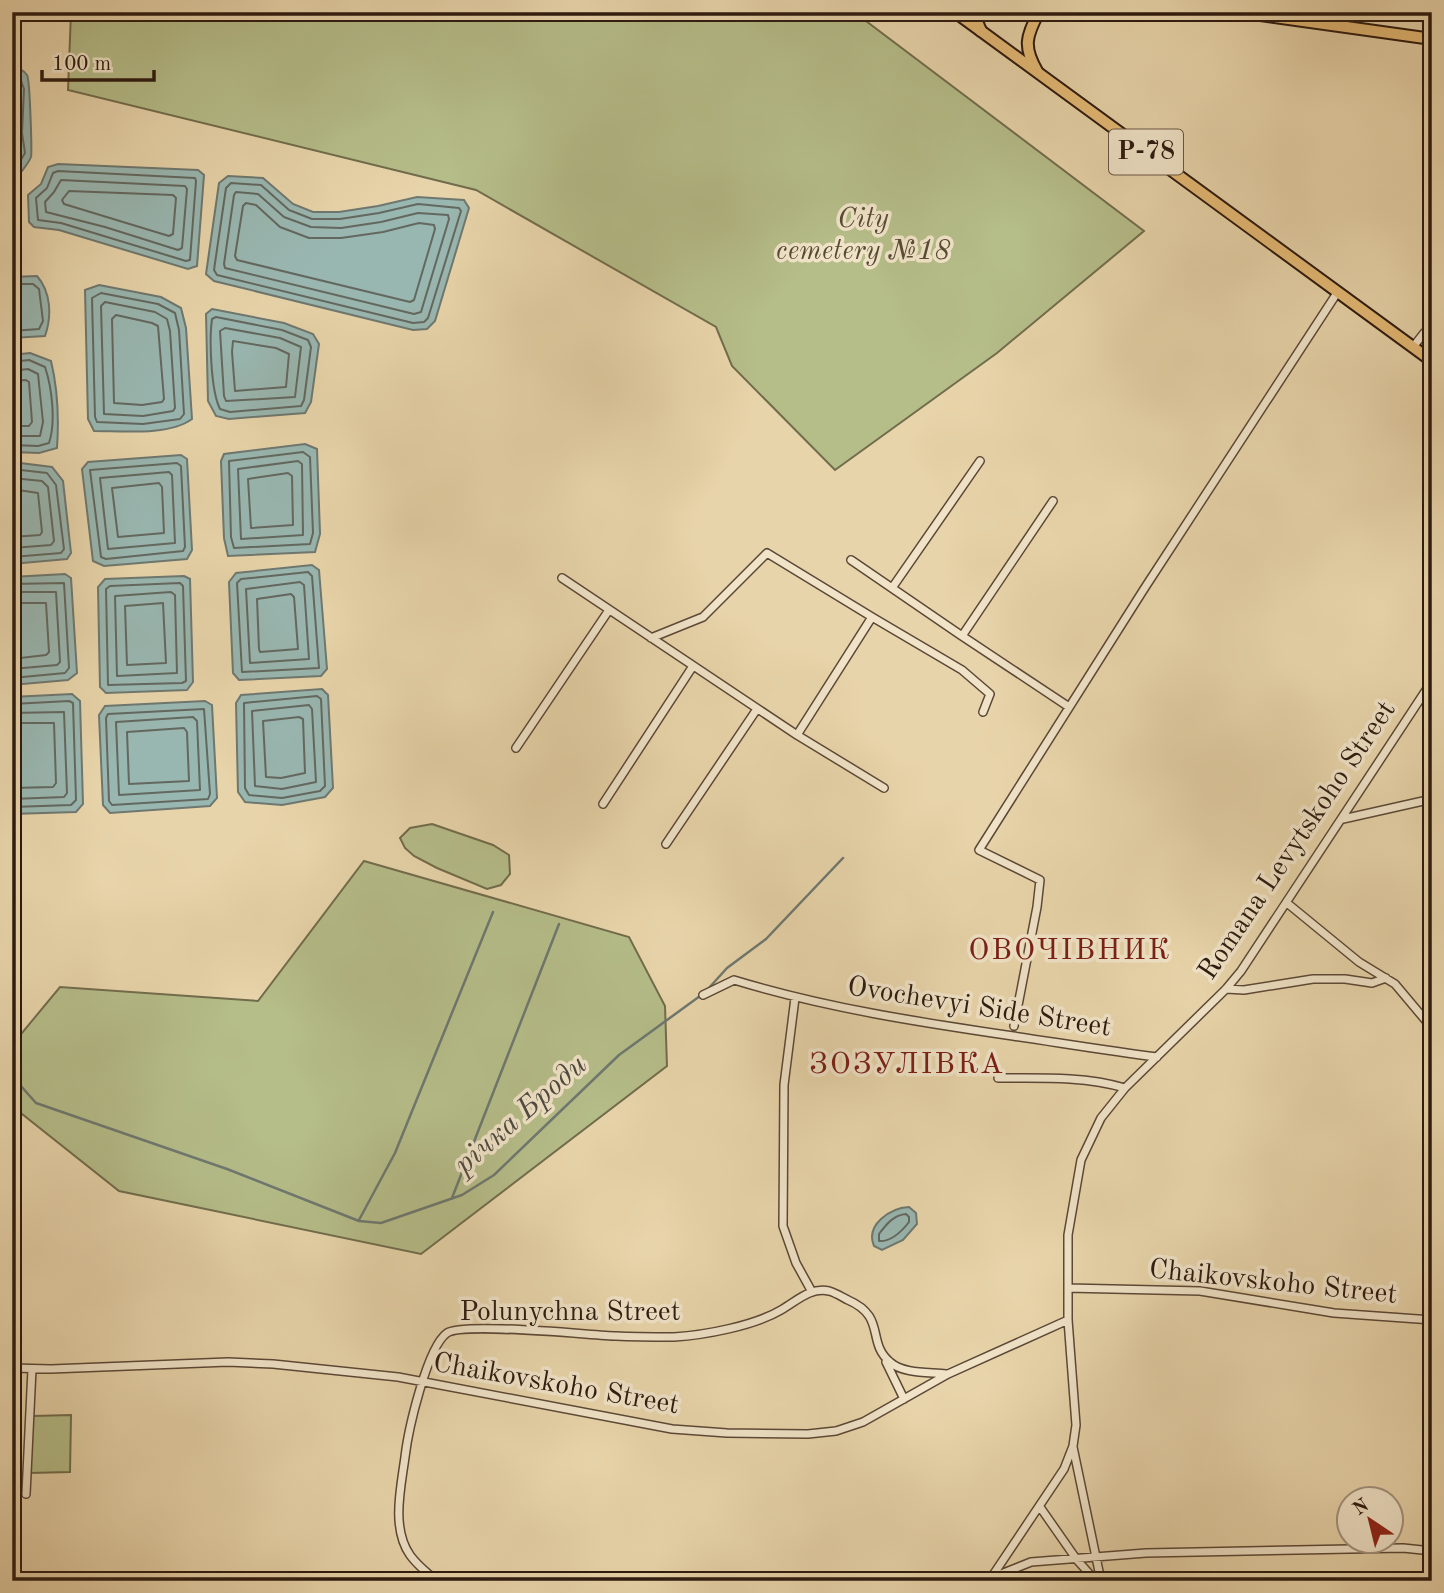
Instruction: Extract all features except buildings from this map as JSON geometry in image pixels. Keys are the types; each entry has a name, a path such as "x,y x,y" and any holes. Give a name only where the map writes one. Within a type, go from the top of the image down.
{"main road":[{"name":"Р-78","path":"955,12 1432,361"},
{"path":"976,12 981,31"},
{"path":"1037,71 1027,50 1027,40 1039,12"},
{"path":"1239,12 1432,39"}],"street":[{"path":"1014,1026 1040,880 979,850 1337,293"},
{"path":"1413,347 1424,333 1432,328"},
{"path":"892,588 979,461"},
{"path":"962,636 1053,501"},
{"path":"651,638 703,617 767,553 962,670 990,694 984,712"},
{"path":"851,560 1069,707"},
{"path":"562,578 797,736 884,788"},
{"path":"516,748 609,610"},
{"path":"797,736 872,617"},
{"path":"603,804 693,666"},
{"name":"Romana Levytskoho Street","path":"990,1579 1064,1469 1073,1446 1076,1425 1068,1320 1068,1235 1081,1160 1101,1118 1125,1088 1226,989 1287,903 1432,681"},
{"path":"666,844 757,709"},
{"path":"1343,818 1432,799"},
{"path":"1287,903 1359,962 1395,984 1432,1028"},
{"path":"1226,989 1244,990 1313,979 1345,979 1372,983 1386,978"},
{"name":"Ovochevyi Side Street","path":"703,995 734,980 795,998 932,1025 1157,1057"},
{"path":"795,998 784,1085 783,1226 796,1263 812,1292 832,1292 861,1306 869,1313 881,1352 904,1399"},
{"path":"998,1078 1072,1080 1108,1083 1125,1088"},
{"name":"Chaikovskoho Street","path":"1068,1288 1200,1291 1334,1312 1432,1320"},
{"name":"Polunychna Street","path":"437,1581 407,1550 399,1504 407,1440 423,1382 439,1343 446,1334 455,1329 476,1328 618,1337 677,1336 747,1324 780,1311 812,1292"},
{"name":"Chaikovskoho Street","path":"12,1368 238,1362 376,1374 656,1427 727,1433 808,1434 836,1431 863,1422 948,1374 1068,1320"},
{"path":"881,1352 891,1364 906,1370 948,1374"},
{"path":"26,1494 32,1369"},
{"path":"1073,1446 1097,1558 1098,1581"},
{"path":"1040,1507 1077,1560 1098,1581"},
{"path":"990,1579 1031,1562 1146,1553 1403,1548 1432,1551"}],"green space":[{"name":"City cemetery №18","path":"71,12 854,12 1144,231 997,353 835,470 732,366 716,327 476,190 68,90"},
{"path":"432,824 493,845 509,855 510,874 501,885 487,889 414,856 405,848 400,838 410,828"},
{"path":"364,861 629,937 665,1006 667,1066 421,1254 119,1191 12,1106 12,1045 60,987 258,1001"},
{"path":"71,1415 70,1472 30,1473 33,1416"}],"water":[{"path":"12,68 20,69 27,75 29,89 31,157 22,171 12,170"},
{"path":"58,164 198,170 204,175 197,266 188,269 59,230 34,227 29,222 28,195 41,184 48,167"},
{"path":"228,176 263,178 293,204 313,212 339,212 417,197 464,200 469,208 435,321 427,329 413,330 214,281 206,274 219,183"},
{"path":"37,276 45,289 49,304 45,336 12,338 12,277"},
{"path":"99,285 161,297 181,308 186,328 192,419 158,430 94,431 88,419 85,290"},
{"path":"212,309 284,323 313,334 319,344 311,402 305,413 229,419 216,416 208,401 206,314"},
{"path":"30,353 51,361 57,404 57,448 39,453 12,452 12,355"},
{"path":"305,444 317,449 320,534 315,552 228,556 224,538 221,461 224,454"},
{"path":"181,455 187,459 192,550 187,559 104,566 93,561 82,469 88,462"},
{"path":"12,462 52,467 63,481 71,553 67,559 12,564"},
{"path":"312,565 319,570 327,669 321,676 239,680 233,673 229,582 236,573"},
{"path":"65,574 71,578 77,673 68,680 12,685 12,577"},
{"path":"184,576 190,579 193,682 187,690 106,693 100,687 98,587 105,579"},
{"path":"322,689 328,695 333,788 325,797 282,805 245,802 238,792 236,703 241,695"},
{"path":"72,694 80,701 83,804 76,812 12,814 12,697"},
{"path":"205,701 212,705 217,798 210,806 110,813 103,805 99,715 105,706"},
{"path":"909,1207 916,1213 917,1224 903,1240 882,1250 874,1246 873,1231 881,1219 894,1211"}],"waterway":[{"name":"річка Броди","path":"708,989 727,968 766,939 843,858"},
{"path":"359,1220 395,1153 493,912"},
{"path":"452,1198 559,924"},
{"name":"річка Броди","path":"12,1082 20,1085 36,1103 227,1169 359,1221 381,1223 462,1195 494,1175 619,1055 700,996"}],"district":[{"name":"ОВОЧІВНИК","path":"1070,951"},
{"name":"ЗОЗУЛІВКА","path":"907,1065"}]}
